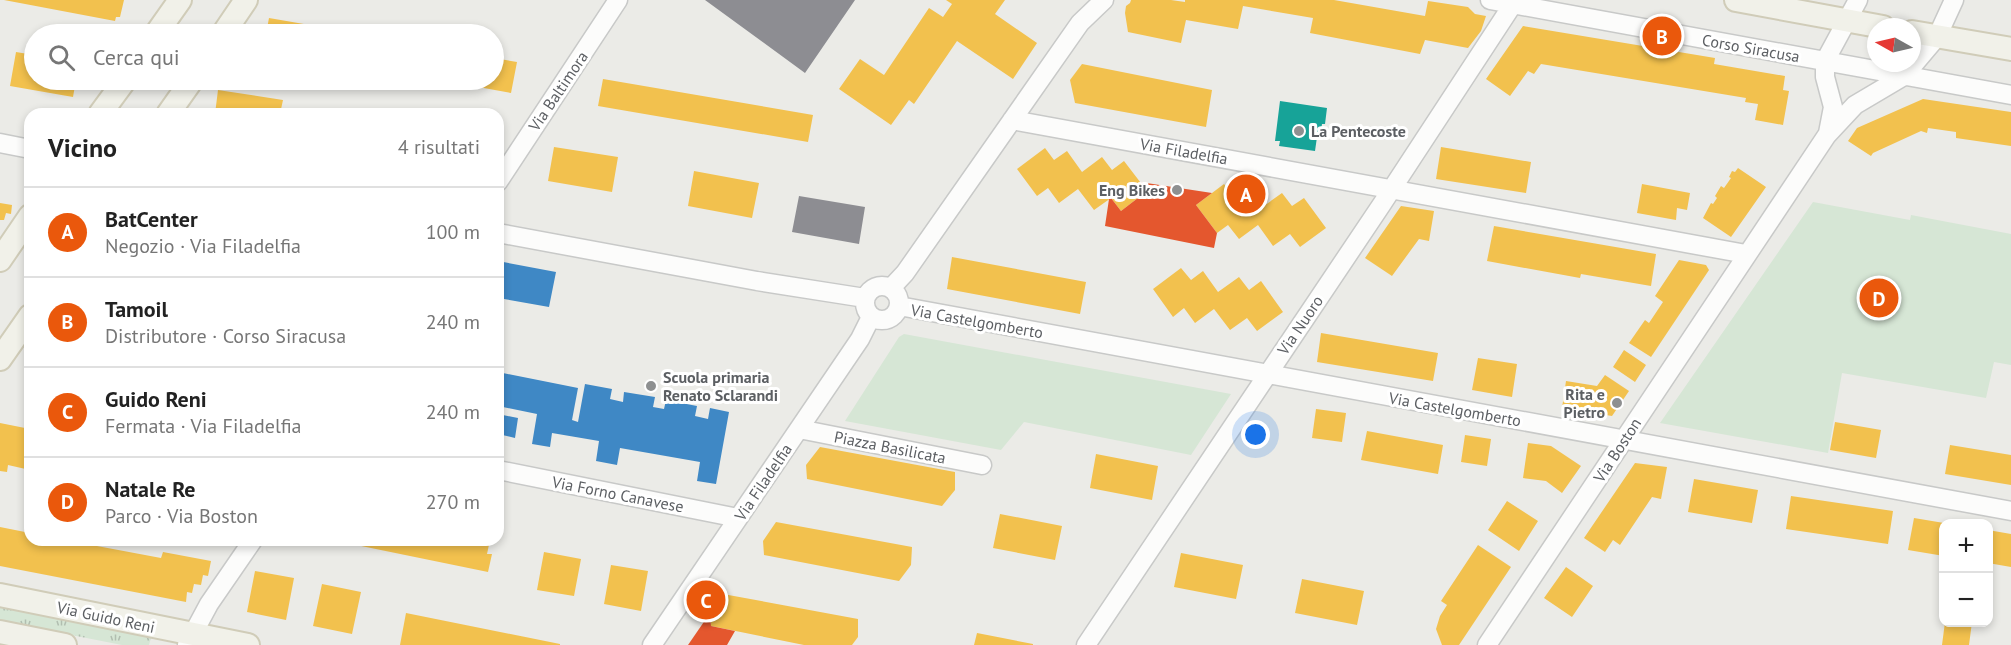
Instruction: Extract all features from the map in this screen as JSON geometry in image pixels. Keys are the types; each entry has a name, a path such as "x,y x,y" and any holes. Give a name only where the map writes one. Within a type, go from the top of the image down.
{"main road":[{"path":"163,24 180,0"},
{"path":"230,24 246,0"},
{"path":"1736,0 1867,24"},
{"path":"1921,34 2011,49"},
{"path":"104,108 118,90"},
{"path":"172,108 185,90"},
{"path":"0,260 24,225"},
{"path":"0,359 24,325"},
{"name":"Via Guido Reni","path":"0,595 190,640 248,645"},
{"path":"0,632 64,645"}],"street":[{"name":"Via Baltimora","path":"504,173 618,0"},
{"path":"1080,23 1089,0"},
{"path":"891,288 905,273 1080,23 1104,0"},
{"name":"Corso Siracusa","path":"1490,0 2011,96"},
{"path":"1825,61 1858,0"},
{"name":"Via Boston","path":"1487,645 1827,135 1855,105 1904,76 1937,37 1954,0"},
{"name":"Via Nuoro","path":"1086,645 1393,189 1512,4"},
{"name":"Via Boston","path":"1825,61 1825,77 1833,107 1827,135"},
{"name":"Via Filadelfia","path":"1012,120 1393,189"},
{"path":"0,143 24,148"},
{"path":"1393,189 1746,254"},
{"path":"504,234 757,281 865,298"},
{"path":"883,285 891,288 898,297 899,306 896,314 886,320 871,317 865,307 868,292 883,285"},
{"name":"Via Castelgomberto","path":"899,306 2011,511"},
{"name":"Via Filadelfia","path":"652,645 860,339 871,317"},
{"name":"Piazza Basilicata","path":"798,429 981,465"},
{"name":"Via Forno Canavese","path":"504,471 738,518"},
{"path":"190,640 209,604 248,546"}],"green space":[{"path":"1813,202 1910,220 1911,215 2011,234 2011,365 1994,362 1986,398 1842,373 1828,453 1660,423"},
{"path":"904,334 1231,394 1191,455 1024,422 1001,450 845,421 899,337"},
{"path":"0,607 19,608 152,634 149,645 122,645 0,621"}],"building: Abitazioni":[{"path":"4,0 124,0 120,17 116,17 115,21"},
{"path":"946,0 1005,0 995,14 1037,43 1013,79 957,41 914,104 909,100 891,125 839,89 860,59 884,75 929,8 943,17 952,4"},
{"path":"1131,0 1185,2 1185,0 1334,0 1425,16 1428,1 1468,7 1475,14 1486,16 1481,31 1468,48 1425,40 1420,54 1310,33 1313,18 1243,6 1238,29 1186,20 1181,43 1128,32 1125,13 1126,6"},
{"path":"269,18 304,24 268,24"},
{"path":"1523,26 1715,58 1714,64 1785,76 1783,90 1789,91 1783,125 1755,120 1758,104 1745,102 1746,98 1541,64 1534,74 1528,71 1510,96 1486,79"},
{"path":"16,52 24,53 24,88 10,86"},
{"path":"504,60 517,62 511,93 494,90 504,90"},
{"path":"1082,64 1212,90 1206,127 1075,103 1070,80"},
{"path":"603,79 813,115 808,142 598,106"},
{"path":"33,90 74,90 73,97"},
{"path":"218,90 283,100 281,108 216,108"},
{"path":"1923,99 2011,112 2011,146 1956,138 1956,132 1928,128 1927,133 1921,131 1871,156 1848,141 1857,128"},
{"path":"554,147 618,157 612,192 548,181"},
{"path":"1441,147 1531,162 1526,193 1436,179"},
{"path":"1045,148 1054,160 1067,151 1082,172 1102,157 1112,170 1124,161 1147,191 1121,211 1111,198 1094,210 1078,189 1059,203 1048,188 1037,196 1017,169"},
{"path":"1738,168 1766,187 1731,237 1703,218 1711,203 1713,204 1717,198 1715,196 1721,186 1724,188 1731,178 1729,177 1732,171 1735,172"},
{"path":"694,171 759,183 752,218 688,206"},
{"path":"1224,184 1234,197 1246,188 1261,208 1282,193 1292,206 1304,198 1326,228 1300,247 1290,234 1273,246 1258,225 1239,239 1228,225 1217,233 1196,205"},
{"path":"1642,184 1690,193 1687,210 1677,208 1676,220 1637,213"},
{"path":"0,203 12,205 11,214 6,213 4,220 0,220"},
{"path":"1401,206 1434,211 1429,241 1419,239 1392,276 1365,258"},
{"path":"1494,226 1656,254 1651,286 1581,274 1580,278 1487,261"},
{"path":"952,257 1086,282 1080,314 947,289"},
{"path":"1679,260 1706,265 1709,270 1651,357 1629,343 1645,320 1649,323 1663,302 1655,296"},
{"path":"1181,268 1191,280 1203,271 1218,292 1239,277 1249,290 1261,281 1283,312 1257,331 1247,318 1230,330 1214,309 1195,323 1184,308 1173,317 1153,289"},
{"path":"1321,333 1438,353 1433,381 1317,362"},
{"path":"1624,350 1646,365 1635,382 1613,367"},
{"path":"1478,358 1517,364 1512,397 1472,390"},
{"path":"1605,375 1629,391 1612,416 1562,408 1566,381 1597,386"},
{"path":"1316,409 1346,413 1342,442 1312,438"},
{"path":"1835,422 1881,430 1876,458 1830,450"},
{"path":"0,423 24,428 24,469 8,465 7,472 0,471"},
{"path":"1367,431 1443,445 1438,474 1361,460"},
{"path":"1465,435 1491,439 1487,466 1461,462"},
{"path":"1528,443 1551,446 1581,466 1562,493 1546,481 1523,478"},
{"path":"1950,445 2011,455 2011,485 1945,474"},
{"path":"820,447 955,472 955,490 942,506 807,479 806,465"},
{"path":"1096,454 1158,466 1152,500 1090,488"},
{"path":"1635,463 1667,467 1661,499 1652,497 1620,545 1613,540 1605,552 1584,538"},
{"path":"1694,479 1758,490 1752,523 1688,512"},
{"path":"1791,496 1893,511 1888,544 1786,529"},
{"path":"1507,501 1538,521 1519,551 1488,530"},
{"path":"1000,514 1062,526 1055,560 993,548"},
{"path":"1914,518 1939,522 1939,555 1908,550"},
{"path":"776,522 912,547 911,565 899,581 764,555 763,541"},
{"path":"0,527 24,532 24,546 97,546 161,558 163,552 211,561 208,576 203,575 201,585 194,584 192,593 187,592 186,602 0,566"},
{"path":"1993,531 2011,534 2011,567 1993,564"},
{"path":"1478,545 1511,567 1459,645 1442,645 1436,629 1447,605 1441,601"},
{"path":"361,546 489,546 487,554 492,554 488,572"},
{"path":"544,552 581,559 574,596 537,590"},
{"path":"1181,553 1243,565 1236,599 1174,587"},
{"path":"611,565 648,571 641,611 604,604"},
{"path":"1566,567 1593,586 1572,617 1544,598"},
{"path":"255,571 294,578 286,620 247,612"},
{"path":"1302,579 1364,591 1357,625 1295,613"},
{"path":"322,584 361,592 352,634 313,626"},
{"path":"723,594 858,619 858,637 852,645 804,645 711,626 710,613"},
{"path":"406,613 560,644 560,645 400,645"},
{"path":"1944,627 1971,627 1969,645 1942,645"},
{"path":"977,633 1033,644 1033,645 974,645"}],"building: Negozi":[{"path":"1140,182 1212,193 1196,205 1217,233 1214,248 1105,226 1109,199 1111,198 1121,211 1147,191"},
{"path":"710,613 711,626 735,631 727,645 688,645"}],"building: Scuole":[{"path":"504,262 556,272 549,307 504,299"},
{"path":"504,373 578,388 572,420 578,422 585,384 612,389 610,399 623,402 624,392 655,397 653,407 664,409 666,400 697,406 695,416 708,419 710,408 729,412 716,484 697,481 700,462 620,448 617,465 596,461 599,441 552,433 550,447 532,444 537,414 504,407"},
{"path":"504,415 518,418 515,438 504,435"}],"building: Pubblico":[{"name":"La Pentecoste","path":"1280,101 1327,108 1325,124 1322,124 1320,138 1317,137 1315,151 1279,146 1280,141 1275,141"}],"building: Industria":[{"path":"705,0 855,0 805,73"},
{"path":"799,196 865,207 859,244 792,232"}],"place":[{"name":"Tamoil","path":"1662,36"},
{"name":"La Pentecoste","path":"1299,131"},
{"name":"Eng Bikes","path":"1177,190"},
{"name":"BatCenter","path":"1246,194"},
{"name":"Natale Re","path":"1879,298"},
{"name":"Scuola primaria Renato Sclarandi","path":"651,386"},
{"name":"Rita e Pietro","path":"1617,403"},
{"name":"Guido Reni","path":"706,600"}]}
